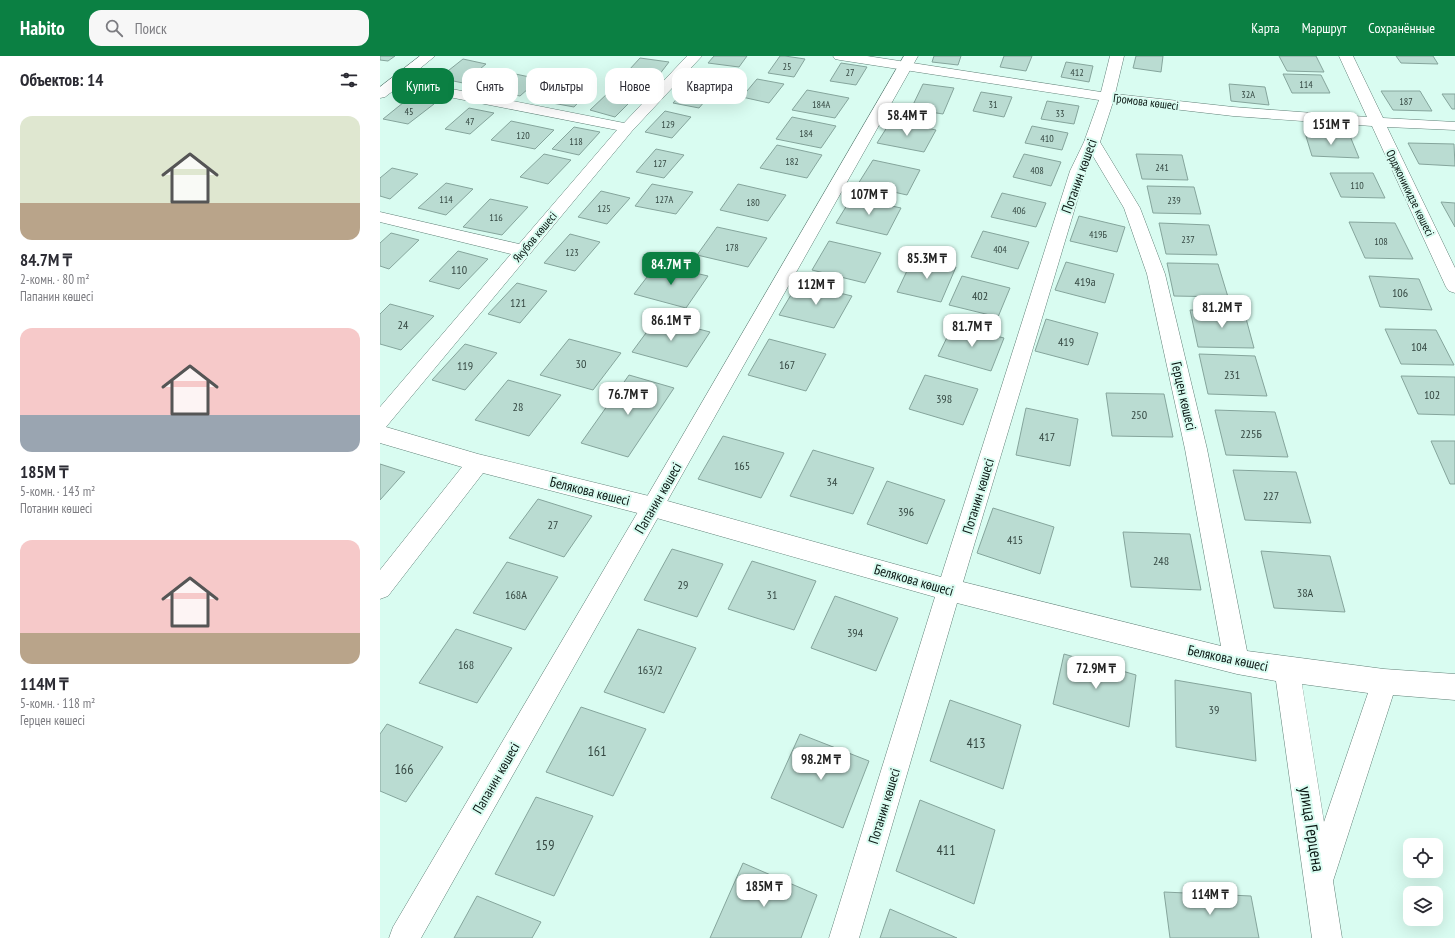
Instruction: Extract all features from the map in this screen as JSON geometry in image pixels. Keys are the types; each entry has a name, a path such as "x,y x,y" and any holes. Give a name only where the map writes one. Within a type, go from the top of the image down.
{"street":[{"path":"413,68 428,56"},
{"name":"Якубов көшесі","path":"380,421 627,128 695,56"},
{"name":"Громова көшесі","path":"840,56 908,61 1107,97 1201,108 1376,122 1455,126"},
{"name":"Потанин көшесі","path":"844,938 1078,171 1092,142 1107,97 1117,56"},
{"name":"Орджоникидзе көшесі","path":"1346,56 1455,287"},
{"name":"Папанин көшесі","path":"404,938 908,61"},
{"path":"380,94 392,84"},
{"path":"454,94 627,128"},
{"name":"Герцен көшесі","path":"1092,142 1132,208 1156,274 1196,449 1238,662"},
{"path":"380,217 523,252"},
{"name":"Белякова көшесі","path":"380,434 478,463 653,507 949,590 1238,662 1287,670 1384,682 1455,687"},
{"path":"380,588 478,463"},
{"name":"улица Герцена","path":"1287,670 1320,880"},
{"name":"улица Герцена","path":"1320,880 1384,682"},
{"path":"1320,880 1328,938"}],"building":[{"path":"380,56 395,56 388,61 380,60"},
{"path":"714,56 747,56 739,67 708,63"},
{"path":"780,56 805,59 794,77 768,73"},
{"path":"934,56 961,56 958,65 932,62"},
{"path":"1004,56 1032,56 1026,71 1000,67"},
{"path":"1136,56 1163,56 1161,72 1133,68"},
{"path":"1279,56 1316,56 1324,72 1287,71"},
{"path":"1396,56 1433,56 1438,64 1401,63"},
{"path":"640,58 669,62 664,68 631,68"},
{"path":"463,59 486,64 481,68 462,68 462,83 454,81 454,68 452,68"},
{"path":"1066,62 1093,66 1089,82 1061,77"},
{"path":"841,63 867,67 856,85 830,81"},
{"path":"1283,74 1321,75 1330,93 1292,93"},
{"path":"518,75 526,76 526,91 520,96 518,96"},
{"path":"757,79 784,84 769,103 747,98 747,91"},
{"path":"923,84 954,88 943,114 911,109"},
{"path":"1229,84 1265,87 1269,105 1231,101"},
{"path":"807,90 849,98 835,118 792,110"},
{"path":"1381,91 1420,91 1432,111 1393,110"},
{"path":"981,92 1012,97 1004,117 973,111"},
{"path":"1442,94 1455,94 1455,109 1452,109"},
{"path":"605,96 605,104 628,104 615,117 590,110"},
{"path":"1047,101 1079,106 1074,124 1041,119"},
{"path":"402,104 434,104 408,124 383,119"},
{"path":"558,104 577,104 574,107"},
{"path":"678,104 702,104 699,108"},
{"path":"469,108 494,113 470,134 445,129"},
{"path":"665,111 691,117 672,138 645,132"},
{"path":"792,117 836,126 821,148 776,139"},
{"path":"511,121 554,130 535,149 491,140"},
{"path":"891,121 936,130 924,152 877,143"},
{"path":"1032,126 1068,133 1062,150 1025,143"},
{"path":"574,127 600,132 579,155 552,149"},
{"path":"1305,133 1350,136 1359,158 1312,156"},
{"path":"1408,143 1454,144 1455,166 1419,164"},
{"path":"777,145 822,155 807,178 760,168"},
{"path":"656,149 684,155 664,178 636,172"},
{"path":"544,154 571,160 548,184 520,177"},
{"path":"1024,154 1061,162 1051,186 1013,177"},
{"path":"1136,154 1182,155 1188,180 1142,179"},
{"path":"873,160 920,170 907,195 858,184"},
{"path":"392,168 418,174 390,199 380,196 380,178"},
{"path":"1330,173 1373,173 1385,198 1341,197"},
{"path":"446,183 473,189 446,215 418,208"},
{"path":"652,184 693,192 676,214 635,206"},
{"path":"738,184 786,195 768,221 720,210"},
{"path":"1147,186 1194,187 1201,214 1153,213"},
{"path":"601,191 630,198 607,224 578,217"},
{"path":"1002,193 1046,203 1036,227 991,217"},
{"path":"852,197 901,208 887,235 836,223"},
{"path":"490,199 528,207 502,235 463,227"},
{"path":"1441,202 1455,203 1455,227"},
{"path":"1079,216 1125,227 1117,252 1070,241"},
{"path":"1349,222 1395,223 1413,259 1365,258"},
{"path":"1159,223 1209,225 1217,255 1166,254"},
{"path":"717,227 767,238 748,267 697,255"},
{"path":"983,231 1029,242 1018,269 971,257"},
{"path":"391,233 419,240 389,269 380,266 380,243"},
{"path":"570,234 600,242 575,271 544,263"},
{"path":"829,241 881,253 865,283 812,270"},
{"path":"458,251 488,259 459,289 429,281"},
{"path":"913,258 956,267 941,302 897,292"},
{"path":"1066,262 1114,274 1105,303 1055,290"},
{"path":"1167,263 1218,264 1228,297 1174,296"},
{"path":"657,264 708,276 686,308 634,294"},
{"path":"962,276 1010,288 998,317 949,305"},
{"path":"1369,276 1419,279 1432,310 1380,307"},
{"path":"517,283 547,291 520,323 488,314"},
{"path":"798,283 852,296 834,328 779,315"},
{"path":"390,304 434,316 401,350 380,344 380,314"},
{"path":"1190,310 1244,311 1254,348 1198,347"},
{"path":"657,318 710,332 687,367 632,352"},
{"path":"1046,319 1098,333 1088,365 1035,351"},
{"path":"953,325 1004,338 991,371 938,356"},
{"path":"1385,329 1436,330 1454,365 1401,364"},
{"path":"569,339 621,353 593,390 540,375"},
{"path":"769,339 826,354 806,391 748,375"},
{"path":"465,344 497,353 465,390 432,380"},
{"path":"1199,354 1255,356 1267,396 1208,394"},
{"path":"629,375 674,388 628,457 581,443"},
{"path":"925,375 978,389 963,425 909,409"},
{"path":"1401,376 1455,377 1455,415 1418,414"},
{"path":"508,380 561,395 529,436 475,420"},
{"path":"1106,393 1164,394 1173,437 1112,436"},
{"path":"1026,408 1078,419 1070,466 1016,455"},
{"path":"1215,410 1275,412 1288,457 1226,455"},
{"path":"723,436 784,453 761,498 698,479"},
{"path":"1431,441 1455,441 1455,484 1450,484"},
{"path":"813,450 874,468 853,514 790,496"},
{"path":"380,464 405,472 380,500"},
{"path":"1233,470 1296,472 1311,523 1245,520"},
{"path":"887,481 945,500 927,544 867,524"},
{"path":"538,499 592,516 564,557 509,538"},
{"path":"993,508 1054,527 1040,574 977,553"},
{"path":"1123,532 1190,534 1201,590 1131,587"},
{"path":"672,549 723,564 697,617 644,600"},
{"path":"1261,551 1330,556 1345,612 1274,608"},
{"path":"752,561 816,581 794,630 728,609"},
{"path":"507,562 558,577 525,630 473,613"},
{"path":"835,596 898,618 876,671 811,648"},
{"path":"456,629 512,648 477,703 419,683"},
{"path":"638,629 696,648 664,713 604,692"},
{"path":"1064,654 1136,675 1129,727 1053,704"},
{"path":"1175,680 1251,693 1256,761 1176,747"},
{"path":"950,700 1021,725 1003,789 930,761"},
{"path":"581,707 646,729 613,796 546,772"},
{"path":"387,724 443,747 406,802 380,791 380,734"},
{"path":"800,734 869,761 843,828 771,798"},
{"path":"536,797 593,816 554,896 495,874"},
{"path":"920,800 995,830 974,904 896,871"},
{"path":"743,863 817,895 801,938 710,938"},
{"path":"1164,892 1251,896 1259,938 1170,938"},
{"path":"477,896 541,922 532,938 454,938"},
{"path":"890,909 957,938 880,938"}]}
